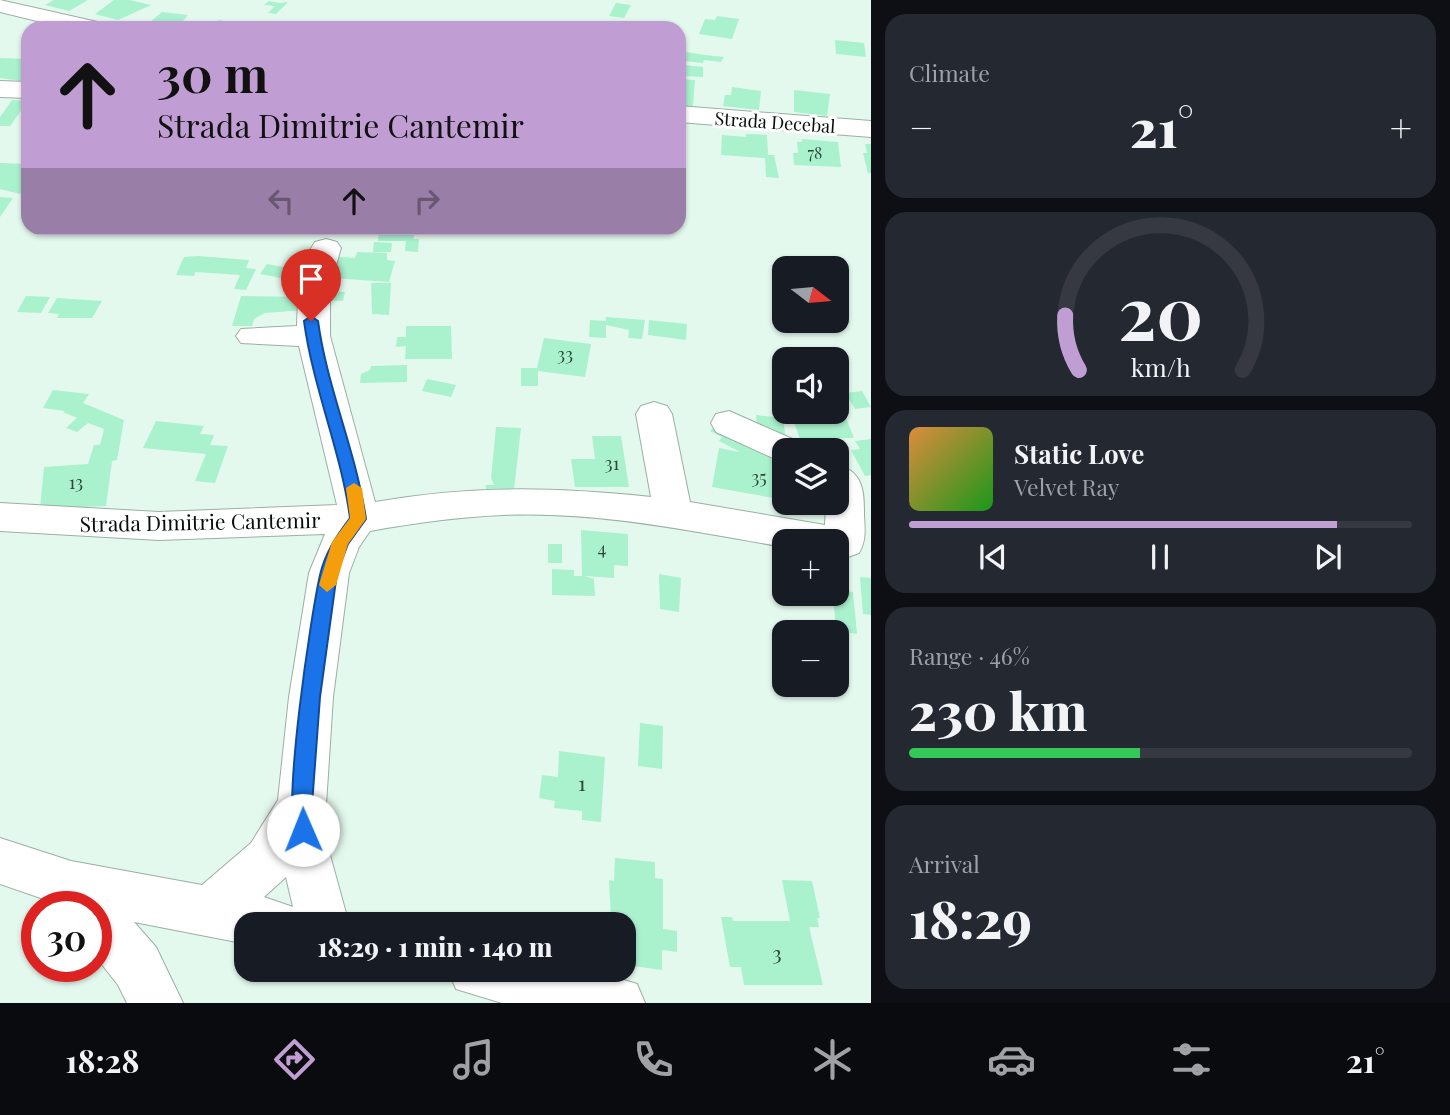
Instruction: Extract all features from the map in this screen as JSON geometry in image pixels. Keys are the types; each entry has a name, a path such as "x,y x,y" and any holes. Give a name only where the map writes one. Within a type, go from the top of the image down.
{"street":[{"path":"8,4 69,21"},
{"path":"0,89 21,90"},
{"name":"Strada Decebal","path":"686,115 871,129"},
{"path":"326,248 314,286 313,336 353,484 358,519"},
{"path":"253,337 313,336"},
{"path":"654,414 673,513"},
{"path":"729,423 772,444"},
{"name":"Strada Dimitrie Cantemir","path":"0,517 159,526 358,519 426,507 505,501 582,504 673,513 772,530"},
{"name":"Strada Dimitrie Cantemir","path":"320,912 304,855 302,805 313,685 329,573 341,542 358,519"},
{"path":"210,911 269,860 302,805"},
{"path":"0,862 62,891"},
{"path":"112,904 210,911 234,916"},
{"path":"112,936 136,966 156,1003"},
{"path":"527,982 618,1003"}],"building":[{"path":"54,0 88,0 69,11 45,5"},
{"path":"114,0 130,0 151,5 118,20 95,14"},
{"path":"269,1 288,2 276,14 268,13 275,6 264,5"},
{"path":"616,3 631,5 624,18 609,16"},
{"path":"162,12 188,15 183,21 151,21"},
{"path":"717,16 739,19 732,39 699,34 705,19 715,20"},
{"path":"835,40 864,43 866,57 836,54"},
{"path":"686,52 724,57 721,62 704,60 703,63 686,61"},
{"path":"0,58 21,59 21,81 0,78"},
{"path":"686,65 703,67 703,77 686,76"},
{"path":"686,79 695,80 693,106 686,106"},
{"path":"732,87 761,91 759,110 723,106 725,95 731,95"},
{"path":"794,90 830,94 827,116 794,112"},
{"path":"12,100 21,101 21,111 10,126 0,126 0,117"},
{"path":"746,134 767,135 768,155 774,155 779,178 766,177 765,158 721,155 722,135 746,137"},
{"path":"802,139 838,142 841,167 794,165 793,153 798,153 797,142 802,142"},
{"path":"865,144 871,144 871,173 868,173 863,153 867,153"},
{"path":"0,163 21,164 20,194 0,189"},
{"path":"0,197 13,198 0,217"},
{"path":"378,235 414,235 414,239 419,239 418,252 405,251 406,241 378,241"},
{"path":"374,242 392,243 391,252 373,252"},
{"path":"357,252 387,253 387,260 395,261 389,282 332,278 331,256 355,258"},
{"path":"184,257 249,260 246,268 256,269 246,290 234,289 240,275 195,272 194,276 176,275"},
{"path":"288,260 308,263 310,271 298,269 291,280 260,274 267,264 283,267"},
{"path":"371,283 391,283 389,315 372,314"},
{"path":"322,291 345,292 343,301 321,300"},
{"path":"26,296 50,297 41,313 17,312"},
{"path":"241,296 305,297 304,310 265,313 254,319 252,326 232,326"},
{"path":"57,298 102,301 92,318 57,318 59,314 48,313"},
{"path":"606,317 645,320 642,339 628,338 629,330 606,325 606,338 589,337 590,320 606,321"},
{"path":"649,320 687,324 686,340 648,335"},
{"path":"406,326 451,326 452,359 405,359 406,346 396,347 397,337 406,337"},
{"path":"544,338 591,344 585,377 538,371 538,386 521,386 521,368 537,368"},
{"path":"407,365 407,382 360,383 361,374 370,370 371,366"},
{"path":"427,379 456,385 451,397 422,391"},
{"path":"53,390 89,394 83,403 124,420 117,460 112,461 106,506 40,509 44,467 88,464 94,445 100,445 104,429 88,423 77,432 66,428 77,418 63,412 65,411 43,408"},
{"path":"862,391 871,407 855,409 849,399 849,393"},
{"path":"756,415 772,417 772,424 784,424 786,438 782,438 757,427"},
{"path":"156,421 204,426 200,434 214,435 210,445 228,446 215,483 195,481 206,454 143,448"},
{"path":"717,424 772,451 772,498 712,487 719,448 740,452 719,441 722,437 710,431"},
{"path":"795,424 848,424 854,438 849,438 800,438"},
{"path":"496,427 521,428 514,490 486,490 486,485 494,485 491,478"},
{"path":"592,436 621,436 629,487 575,487 571,459 595,459"},
{"path":"871,439 871,475 865,476 851,450 860,449 855,441"},
{"path":"581,530 628,534 628,566 614,565 614,578 585,576 594,579 595,596 552,595 552,569 574,570 574,576 582,576"},
{"path":"548,544 562,544 562,563 548,563"},
{"path":"659,574 681,578 679,612 660,609"},
{"path":"860,577 871,578 871,615 863,614"},
{"path":"849,592 853,592 857,634 849,633 849,620 835,620 834,606 849,606"},
{"path":"640,723 663,726 662,769 638,766"},
{"path":"559,751 605,757 601,822 582,820 582,811 554,808 555,801 539,798 542,775 558,777"},
{"path":"615,858 655,862 655,878 663,879 663,929 677,931 677,952 662,950 662,970 636,966 636,912 611,912 609,880 614,881"},
{"path":"782,880 812,881 820,918 817,918 819,927 809,927 823,985 744,985 741,967 730,967 721,917 732,917 733,921 790,921"}],"slow traffic":[{"path":"327,585 341,542 358,519 354,488"}],"route":[{"path":"303,830 302,805 311,697 329,573 341,542 358,519 353,484 315,353 311,321"}]}
